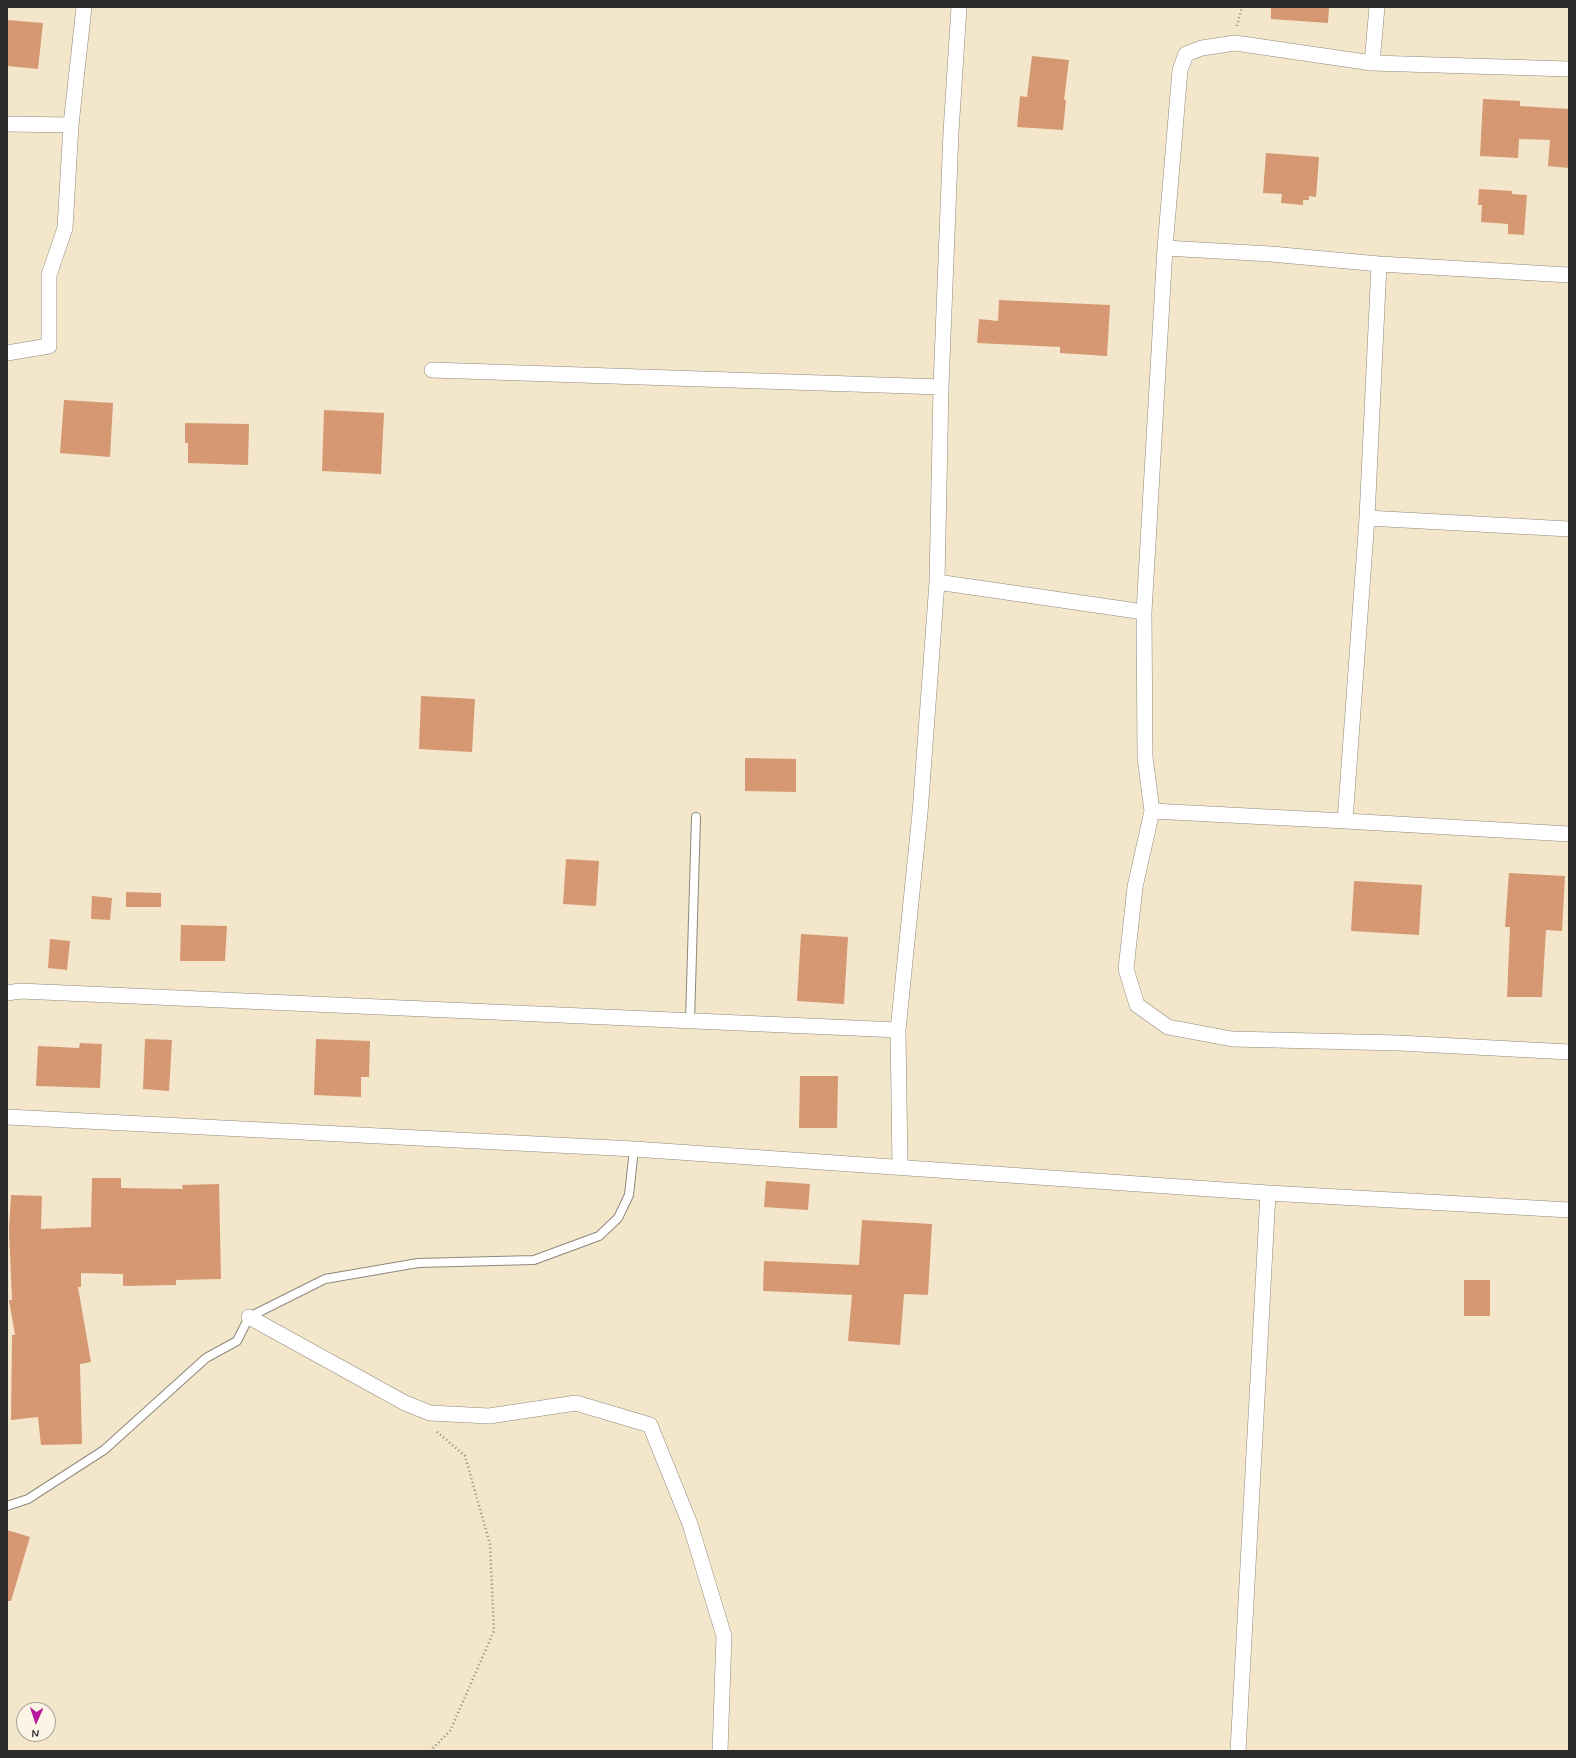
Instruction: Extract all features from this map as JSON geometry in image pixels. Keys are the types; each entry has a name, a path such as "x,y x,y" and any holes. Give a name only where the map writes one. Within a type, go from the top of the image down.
{"street":[{"path":"7,352 49,346 49,275 66,228 71,125 84,7"},
{"path":"900,1167 898,1030 920,813 937,582 941,387 951,132 959,7"},
{"path":"1372,62 1377,7"},
{"path":"1569,69 1372,62 1235,43 1202,48 1186,54 1180,70 1165,248 1144,612 1145,757 1152,811 1135,887 1126,969 1137,1005 1168,1027 1232,1039 1399,1043 1569,1052"},
{"path":"7,124 71,125"},
{"path":"1165,248 1272,254 1379,264 1569,275"},
{"path":"1345,821 1367,518 1379,264"},
{"path":"432,370 941,387"},
{"path":"1367,518 1569,529"},
{"path":"937,582 1144,612"},
{"path":"1152,811 1569,834"},
{"path":"7,993 28,991 898,1030"},
{"path":"7,1117 634,1149 1268,1193 1569,1210"},
{"path":"1238,1751 1268,1193"},
{"path":"249,1317 405,1403 430,1413 488,1416 576,1403 650,1425 690,1524 724,1636 720,1751"}],"lane":[{"path":"690,1020 696,817"},
{"path":"7,1506 28,1499 104,1450 206,1358 237,1341 249,1317 325,1278 418,1262 534,1260 599,1236 618,1218 629,1195 634,1149"}],"path":[{"path":"429,1424 465,1456 490,1544 494,1630 450,1731 430,1751"}],"building":[{"path":"1271,7 1329,7 1328,23 1271,19"},
{"path":"7,20 43,23 38,69 7,66"},
{"path":"1032,56 1069,60 1064,100 1066,100 1063,130 1017,127 1020,96 1027,97"},
{"path":"1483,99 1520,101 1520,106 1569,109 1569,168 1548,166 1550,140 1519,139 1518,158 1480,156"},
{"path":"1266,153 1319,157 1316,197 1309,196 1309,200 1303,200 1303,205 1281,203 1282,194 1263,193"},
{"path":"1479,189 1512,191 1512,194 1527,195 1524,235 1508,234 1508,224 1481,222 1482,205 1478,205"},
{"path":"999,300 1110,305 1107,356 1060,353 1060,347 977,343 979,319 998,321"},
{"path":"64,400 113,403 110,457 60,453"},
{"path":"324,410 384,413 381,474 322,471"},
{"path":"185,423 249,424 248,465 188,463 188,443 185,443"},
{"path":"421,696 475,699 472,752 419,749"},
{"path":"745,758 796,759 796,792 745,791"},
{"path":"566,859 599,861 596,906 563,904"},
{"path":"1509,873 1565,876 1562,931 1546,930 1542,997 1507,997 1510,927 1505,927"},
{"path":"1354,881 1422,885 1419,935 1351,931"},
{"path":"126,892 161,893 161,907 126,907"},
{"path":"92,896 112,898 110,920 91,919"},
{"path":"181,925 227,926 225,961 180,961"},
{"path":"801,934 848,937 844,1004 797,1001"},
{"path":"50,939 70,941 67,970 48,968"},
{"path":"145,1039 172,1040 169,1091 143,1089"},
{"path":"316,1039 370,1041 369,1077 361,1077 361,1097 314,1095"},
{"path":"80,1043 102,1044 100,1088 36,1086 38,1046 79,1048"},
{"path":"800,1076 838,1076 837,1128 799,1128"},
{"path":"92,1178 121,1178 121,1188 183,1189 182,1185 219,1184 221,1279 176,1280 176,1285 123,1286 123,1274 81,1273 81,1287 78,1287 91,1362 80,1364 82,1444 41,1445 38,1417 11,1420 12,1335 15,1335 9,1300 12,1300 9,1230 11,1195 42,1196 41,1229 91,1227"},
{"path":"766,1181 810,1184 808,1210 764,1207"},
{"path":"862,1220 932,1224 928,1295 904,1294 900,1345 848,1341 852,1295 763,1291 764,1261 859,1265"},
{"path":"1464,1280 1490,1280 1490,1316 1464,1316"},
{"path":"7,1530 30,1537 11,1601 7,1601"}]}
